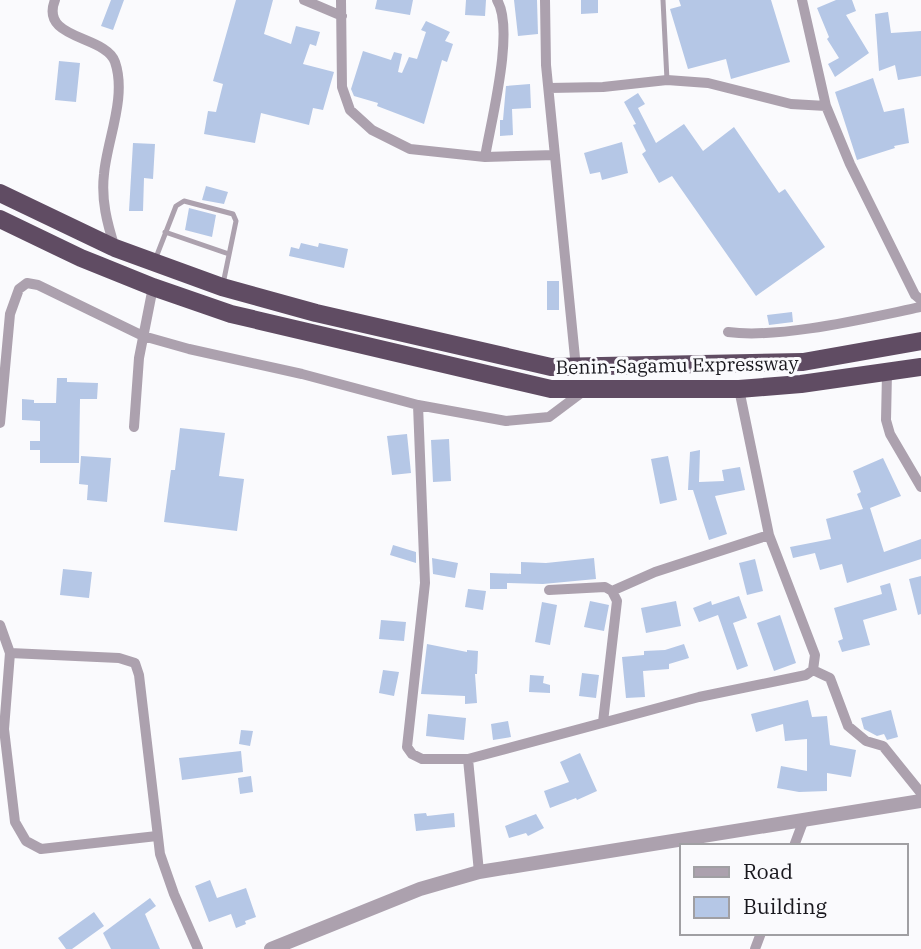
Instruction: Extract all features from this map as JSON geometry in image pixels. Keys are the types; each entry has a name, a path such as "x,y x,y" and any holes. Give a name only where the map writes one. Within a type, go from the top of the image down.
{"highway":[{"name":"Benin-Sagamu Expressway","path":"0,192 115,248 222,288 316,313 551,367 803,362 921,341"},
{"name":"Benin-Sagamu Expressway","path":"0,219 80,258 231,314 551,389 739,389 801,384 921,367"}],"street":[{"path":"55,0 52,7 55,20 62,29 106,50 115,60 118,108 104,174 104,213 115,248"},
{"path":"304,0 342,16"},
{"path":"341,0 342,87 350,110 372,130 410,149 485,157 555,155"},
{"path":"485,157 505,34 502,8 497,0"},
{"path":"545,0 546,65 576,368"},
{"path":"802,0 827,106 856,176 915,295 921,300"},
{"path":"549,88 603,87 667,80 708,83 791,104 827,106"},
{"path":"0,423 10,314 19,289 27,283 38,285 143,336 418,405 506,421 549,417 585,390"},
{"path":"134,427 139,358 153,287"},
{"path":"728,332 744,334 800,328 921,307"},
{"path":"887,373 886,420 921,487"},
{"path":"418,405 425,583 407,747 412,754 422,759 468,759 698,696 806,675 813,670 815,655 769,535 739,389"},
{"path":"612,591 654,572 769,535"},
{"path":"549,590 606,587 612,591 617,601 603,722"},
{"path":"0,625 10,653 4,729 15,822 26,841 41,849 157,836"},
{"path":"10,653 119,658 135,663 139,675 160,855 198,949"},
{"path":"813,670 830,678 848,726 866,741 883,746 921,793"},
{"path":"468,759 479,872"},
{"path":"271,949 420,889 479,872 921,801"},
{"path":"795,844 803,822"}],"lane":[{"path":"663,0 667,80"},
{"path":"154,263 176,206 184,201 233,214 236,221 222,288"},
{"path":"165,232 229,254"}],"building":[{"path":"111,0 124,0 113,30 101,26"},
{"path":"236,0 273,0 264,34 291,44 296,26 320,32 316,46 310,44 303,64 334,72 323,110 313,108 309,125 261,113 255,143 204,134 208,111 216,112 223,84 213,81"},
{"path":"377,0 413,0 410,15 375,9"},
{"path":"466,0 486,0 485,16 465,15"},
{"path":"514,0 537,0 538,34 518,36"},
{"path":"581,0 598,0 598,13 581,14"},
{"path":"679,0 771,0 790,62 731,79 726,59 688,69 670,9 681,6"},
{"path":"836,0 852,0 856,11 846,15 869,53 835,77 828,64 839,58 827,39 829,37 817,8"},
{"path":"888,12 891,33 921,31 921,76 898,80 895,65 879,71 875,14"},
{"path":"426,21 450,32 445,41 453,44 447,62 442,60 424,124 377,106 378,103 354,96 351,89 363,51 391,60 394,52 402,54 398,72 402,73 409,57 417,59 426,32 421,30"},
{"path":"59,61 80,63 76,102 55,100"},
{"path":"873,78 884,112 904,108 909,143 857,160 835,92"},
{"path":"530,84 531,108 512,109 513,135 500,136 506,86"},
{"path":"638,93 645,104 638,108 656,143 684,124 703,151 734,127 779,193 785,189 825,247 756,296 672,176 659,183 642,154 646,151 624,102"},
{"path":"622,142 628,173 602,180 600,172 590,174 584,153"},
{"path":"133,143 155,144 153,179 144,178 143,211 129,211"},
{"path":"206,186 228,192 224,204 202,200"},
{"path":"189,208 216,215 212,237 185,230"},
{"path":"301,243 318,247 319,243 348,249 344,268 289,256 291,247 299,249"},
{"path":"547,281 559,281 559,310 547,310"},
{"path":"792,312 793,322 769,325 767,315"},
{"path":"57,378 67,378 67,382 98,383 97,399 80,399 79,463 40,463 40,450 30,450 30,441 40,441 40,421 22,420 22,399 34,400 34,403 56,403"},
{"path":"180,428 225,433 219,476 244,479 237,531 164,522 171,470 175,470"},
{"path":"407,434 411,473 392,475 387,436"},
{"path":"449,439 451,481 433,482 431,440"},
{"path":"700,450 699,482 724,481 722,470 740,467 745,490 715,496 727,534 709,540 693,490 688,490 690,452"},
{"path":"81,456 111,458 107,502 87,500 88,485 79,484"},
{"path":"668,456 677,500 660,504 651,459"},
{"path":"883,458 901,496 870,508 884,552 921,539 921,559 847,583 842,564 820,570 815,553 793,558 790,547 831,539 826,519 863,509 857,494 861,492 853,471"},
{"path":"393,545 416,552 416,563 390,555"},
{"path":"432,558 458,563 455,578 433,574"},
{"path":"594,558 596,579 543,584 507,583 507,589 490,589 490,573 521,574 521,562 546,563"},
{"path":"755,559 763,591 747,595 739,563"},
{"path":"63,569 92,572 89,598 60,595"},
{"path":"921,576 921,614 918,615 909,579"},
{"path":"890,583 897,610 863,620 870,645 842,652 838,641 843,639 834,608 882,594 880,586"},
{"path":"468,589 486,591 483,610 465,607"},
{"path":"739,596 747,618 733,623 748,666 737,670 718,615 699,622 693,608 711,601 712,605"},
{"path":"590,601 609,605 604,631 584,627"},
{"path":"676,601 681,626 646,633 641,608"},
{"path":"542,602 557,605 550,645 535,642"},
{"path":"780,615 796,663 774,671 757,623"},
{"path":"381,620 406,622 404,641 379,639"},
{"path":"427,644 467,652 478,651 475,674 477,703 465,704 465,696 421,694"},
{"path":"684,644 689,658 669,664 669,669 643,671 645,697 626,698 622,657 644,655 644,651 665,650"},
{"path":"383,670 399,672 394,696 379,693"},
{"path":"582,673 599,675 596,698 579,696"},
{"path":"530,675 544,676 543,683 550,685 550,693 529,692"},
{"path":"808,700 812,717 827,716 830,745 856,750 851,777 827,773 827,791 799,792 777,788 781,766 807,771 807,739 785,741 783,724 756,732 751,714"},
{"path":"891,710 898,737 887,740 884,734 877,736 864,729 861,718"},
{"path":"428,714 466,718 464,740 426,736"},
{"path":"508,721 511,737 493,740 491,724"},
{"path":"241,730 253,731 250,746 239,744"},
{"path":"241,751 243,772 182,780 179,758"},
{"path":"580,753 597,791 550,808 544,791 569,782 560,762"},
{"path":"251,776 253,792 240,794 238,778"},
{"path":"426,813 427,816 454,813 455,827 416,831 414,814"},
{"path":"536,814 544,828 528,836 526,833 509,838 505,826"},
{"path":"210,880 217,898 246,888 256,917 236,928 231,914 209,922 195,886"},
{"path":"150,898 156,906 145,914 160,949 111,949 103,933"},
{"path":"94,912 104,926 72,949 66,949 58,938"}]}
